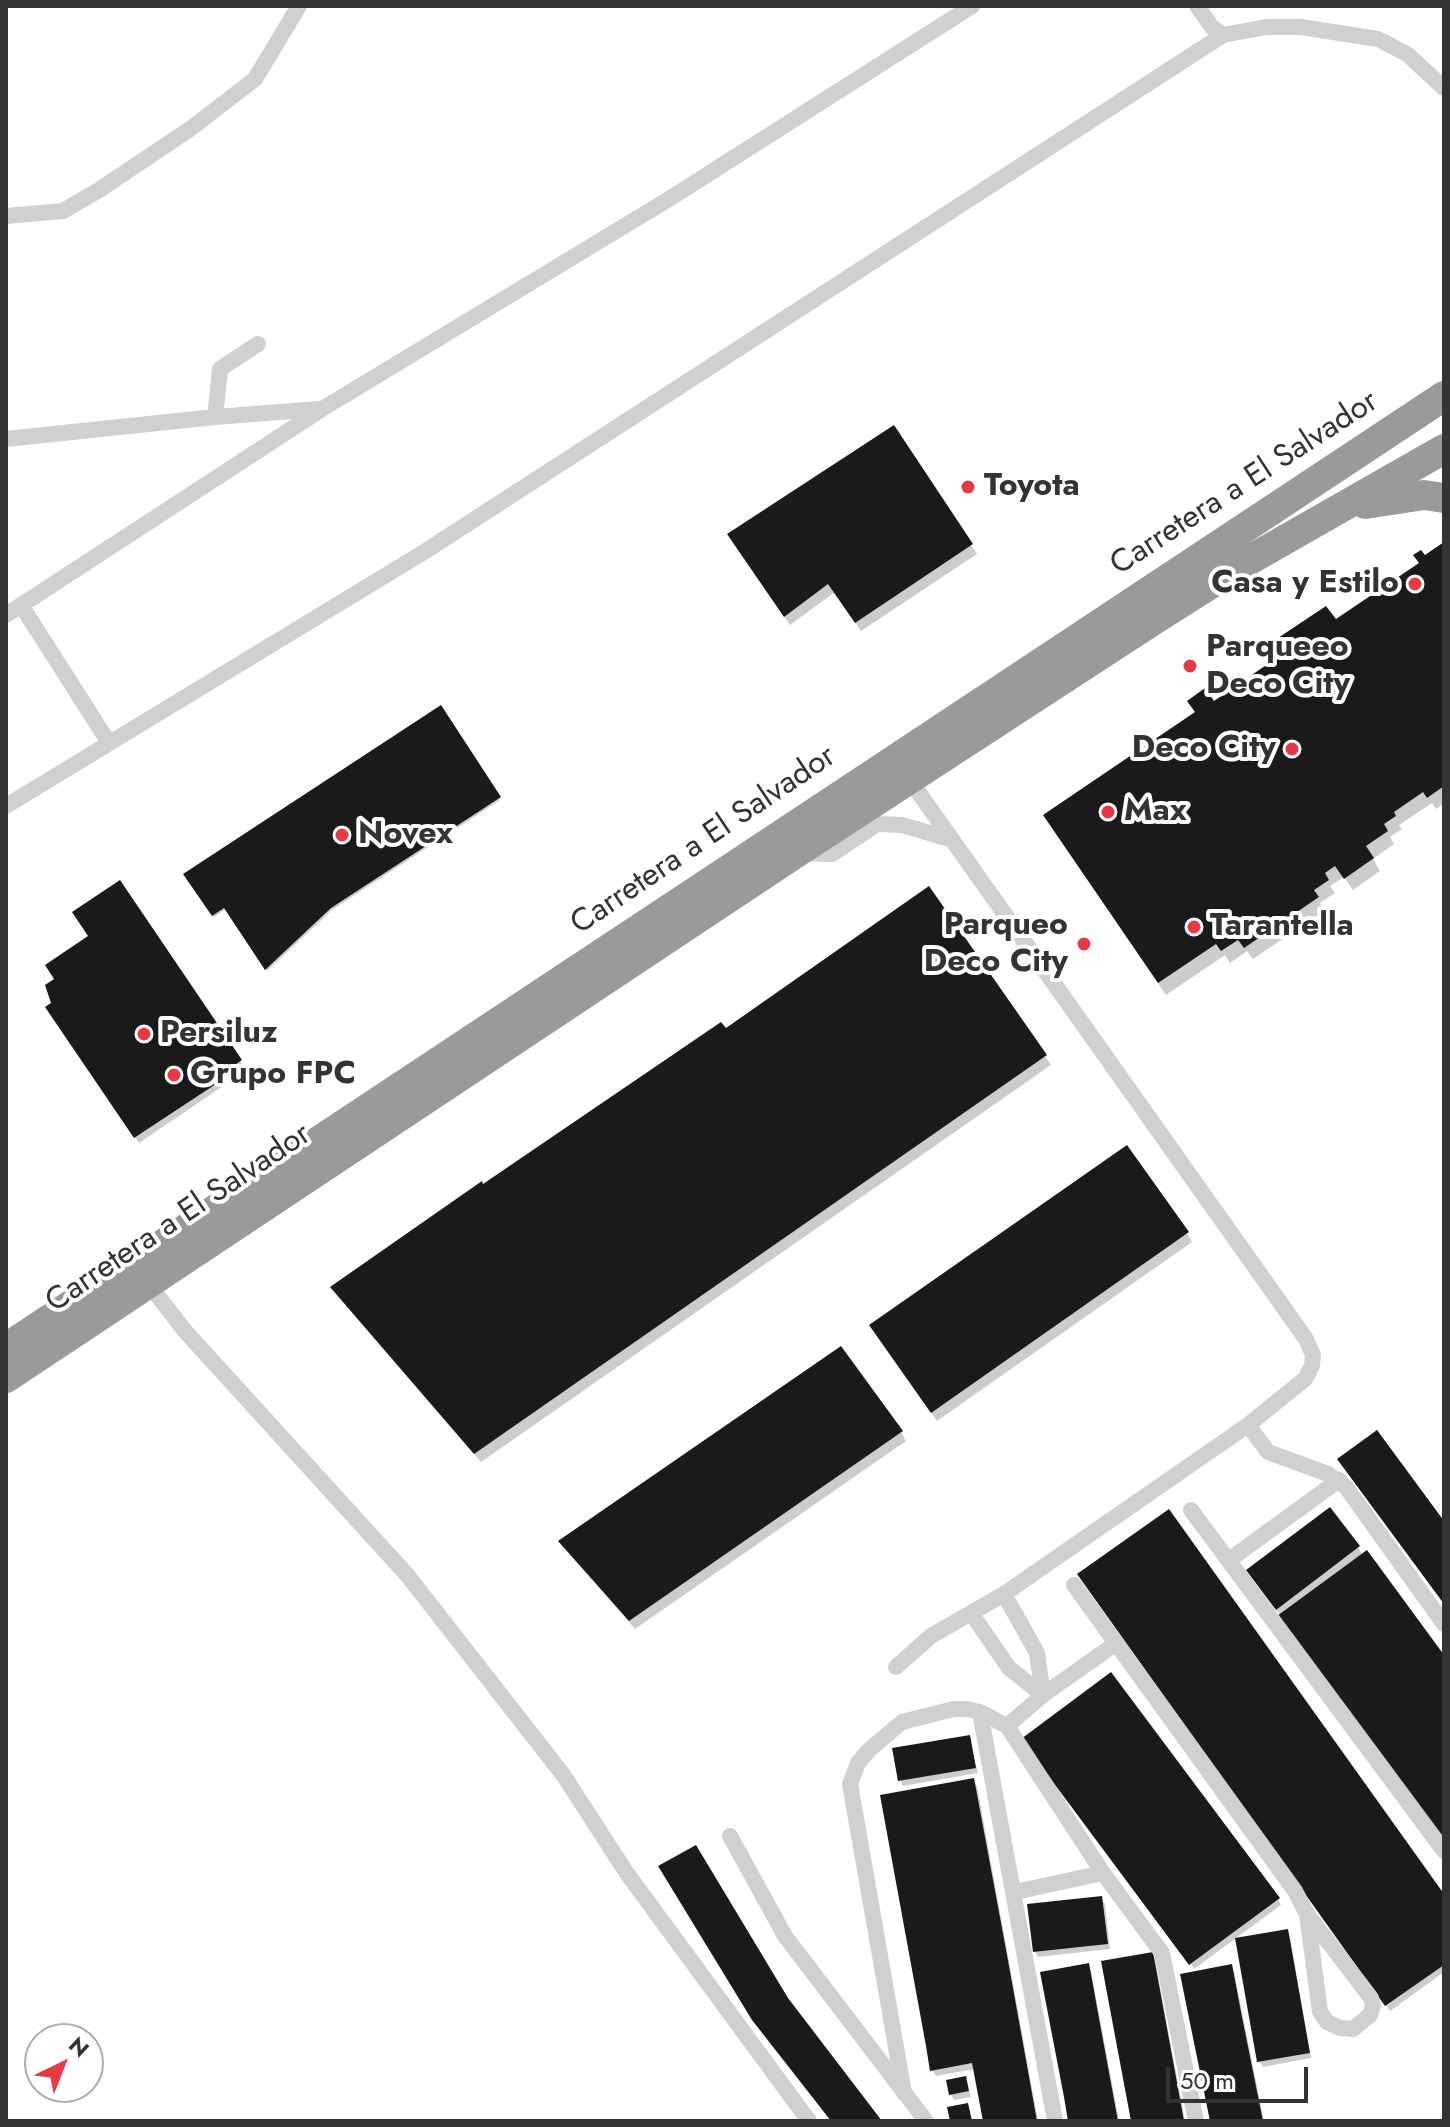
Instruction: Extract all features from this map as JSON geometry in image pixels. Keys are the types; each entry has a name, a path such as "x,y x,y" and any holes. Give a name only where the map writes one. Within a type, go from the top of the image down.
{"highway":[{"name":"Carretera a El Salvador","path":"6,1348 1444,396"},
{"name":"Carretera a El Salvador","path":"6,1378 909,779 1239,566 1444,449"},
{"path":"1343,508 1392,498 1424,495 1444,498"}],"street":[{"path":"6,216 63,211 190,129 255,79 299,6"},
{"path":"6,615 322,409 656,207 972,6"},
{"path":"1197,6 1212,27 1223,35"},
{"path":"6,806 424,552 1223,35 1267,27 1301,27 1378,39 1407,54 1444,88"},
{"path":"215,417 220,369 258,344"},
{"path":"6,439 322,409"},
{"path":"21,605 109,743"},
{"path":"896,1667 931,1636 1004,1594 1248,1425 1305,1379 1312,1366 1313,1355 1306,1339 909,779"},
{"path":"796,853 832,854 877,824 902,825 950,839"},
{"path":"147,1282 185,1331 408,1576 564,1776 626,1872 809,2121"},
{"path":"1248,1425 1268,1452 1339,1480 1444,1624"},
{"path":"1229,1560 1339,1480"},
{"path":"1191,1510 1444,1851"},
{"path":"1074,1585 1286,1878 1307,1914 1371,1998 1373,2006 1370,2015 1353,2029 1340,2028 1327,2022 1320,2012 1307,1914"},
{"path":"1004,1594 1037,1653 1043,1695"},
{"path":"971,1613 1009,1668 1043,1695"},
{"path":"1007,1726 1043,1695 1115,1644"},
{"path":"904,2093 850,1784 858,1763 902,1722 954,1709 980,1712 1007,1726 1103,1873 1162,1953 1196,2121"},
{"path":"980,1712 1055,2121"},
{"path":"730,1836 785,1936 926,2121"},
{"path":"1015,1892 1103,1873"}],"building":[{"path":"894,425 973,544 855,623 828,584 784,617 727,534"},
{"name":"Deco City","path":"1444,542 1444,786 1427,798 1423,792 1394,812 1396,816 1384,824 1388,831 1366,846 1374,858 1344,879 1335,866 1325,873 1329,880 1314,890 1319,897 1244,948 1238,940 1221,951 1216,944 1158,983 1043,815 1195,712 1187,701 1205,688 1214,701 1275,659 1266,646 1326,606 1336,619 1419,563 1413,555 1421,550 1425,555"},
{"name":"Novex","path":"441,705 501,797 331,908 265,970 224,908 212,916 183,874"},
{"name":"Persiluz","path":"120,880 242,1060 219,1076 222,1080 134,1138 45,1007 51,1003 45,985 54,979 45,965 88,936 72,912"},
{"path":"929,886 1047,1055 474,1454 330,1287 482,1181 483,1184 721,1022 726,1028"},
{"path":"1127,1145 1189,1232 931,1413 869,1325"},
{"path":"841,1346 903,1431 629,1621 558,1541"},
{"path":"1377,1430 1444,1521 1444,1604 1337,1459"},
{"path":"1330,1507 1360,1546 1276,1610 1246,1570"},
{"path":"1169,1509 1444,1894 1444,1965 1385,2006 1077,1574"},
{"path":"1367,1550 1444,1655 1444,1844 1277,1616"},
{"path":"1111,1672 1280,1898 1189,1965 1021,1739"},
{"path":"970,1735 976,1768 898,1781 892,1748"},
{"path":"974,1778 1037,2121 983,2121 972,2063 930,2071 880,1795"},
{"path":"696,1845 788,1998 882,2121 831,2121 752,2020 658,1866"},
{"path":"1102,1896 1108,1944 1033,1952 1027,1904"},
{"path":"1288,1929 1310,2053 1257,2062 1235,1938"},
{"path":"1153,1952 1184,2121 1131,2121 1101,1961"},
{"path":"1089,1963 1118,2121 1068,2121 1040,1972"},
{"path":"1232,1964 1263,2121 1210,2121 1180,1974"},
{"path":"966,2076 969,2091 949,2095 946,2080"},
{"path":"968,2103 972,2121 950,2121 947,2107"}],"place":[{"name":"Toyota","path":"968,487"},
{"name":"Casa y Estilo","path":"1415,584"},
{"name":"Parqueeo Deco City","path":"1190,666"},
{"name":"Deco City","path":"1292,749"},
{"name":"Max","path":"1108,812"},
{"name":"Novex","path":"342,835"},
{"name":"Tarantella","path":"1194,927"},
{"name":"Parqueo Deco City","path":"1084,944"},
{"name":"Persiluz","path":"144,1034"},
{"name":"Grupo FPC","path":"174,1075"}]}
